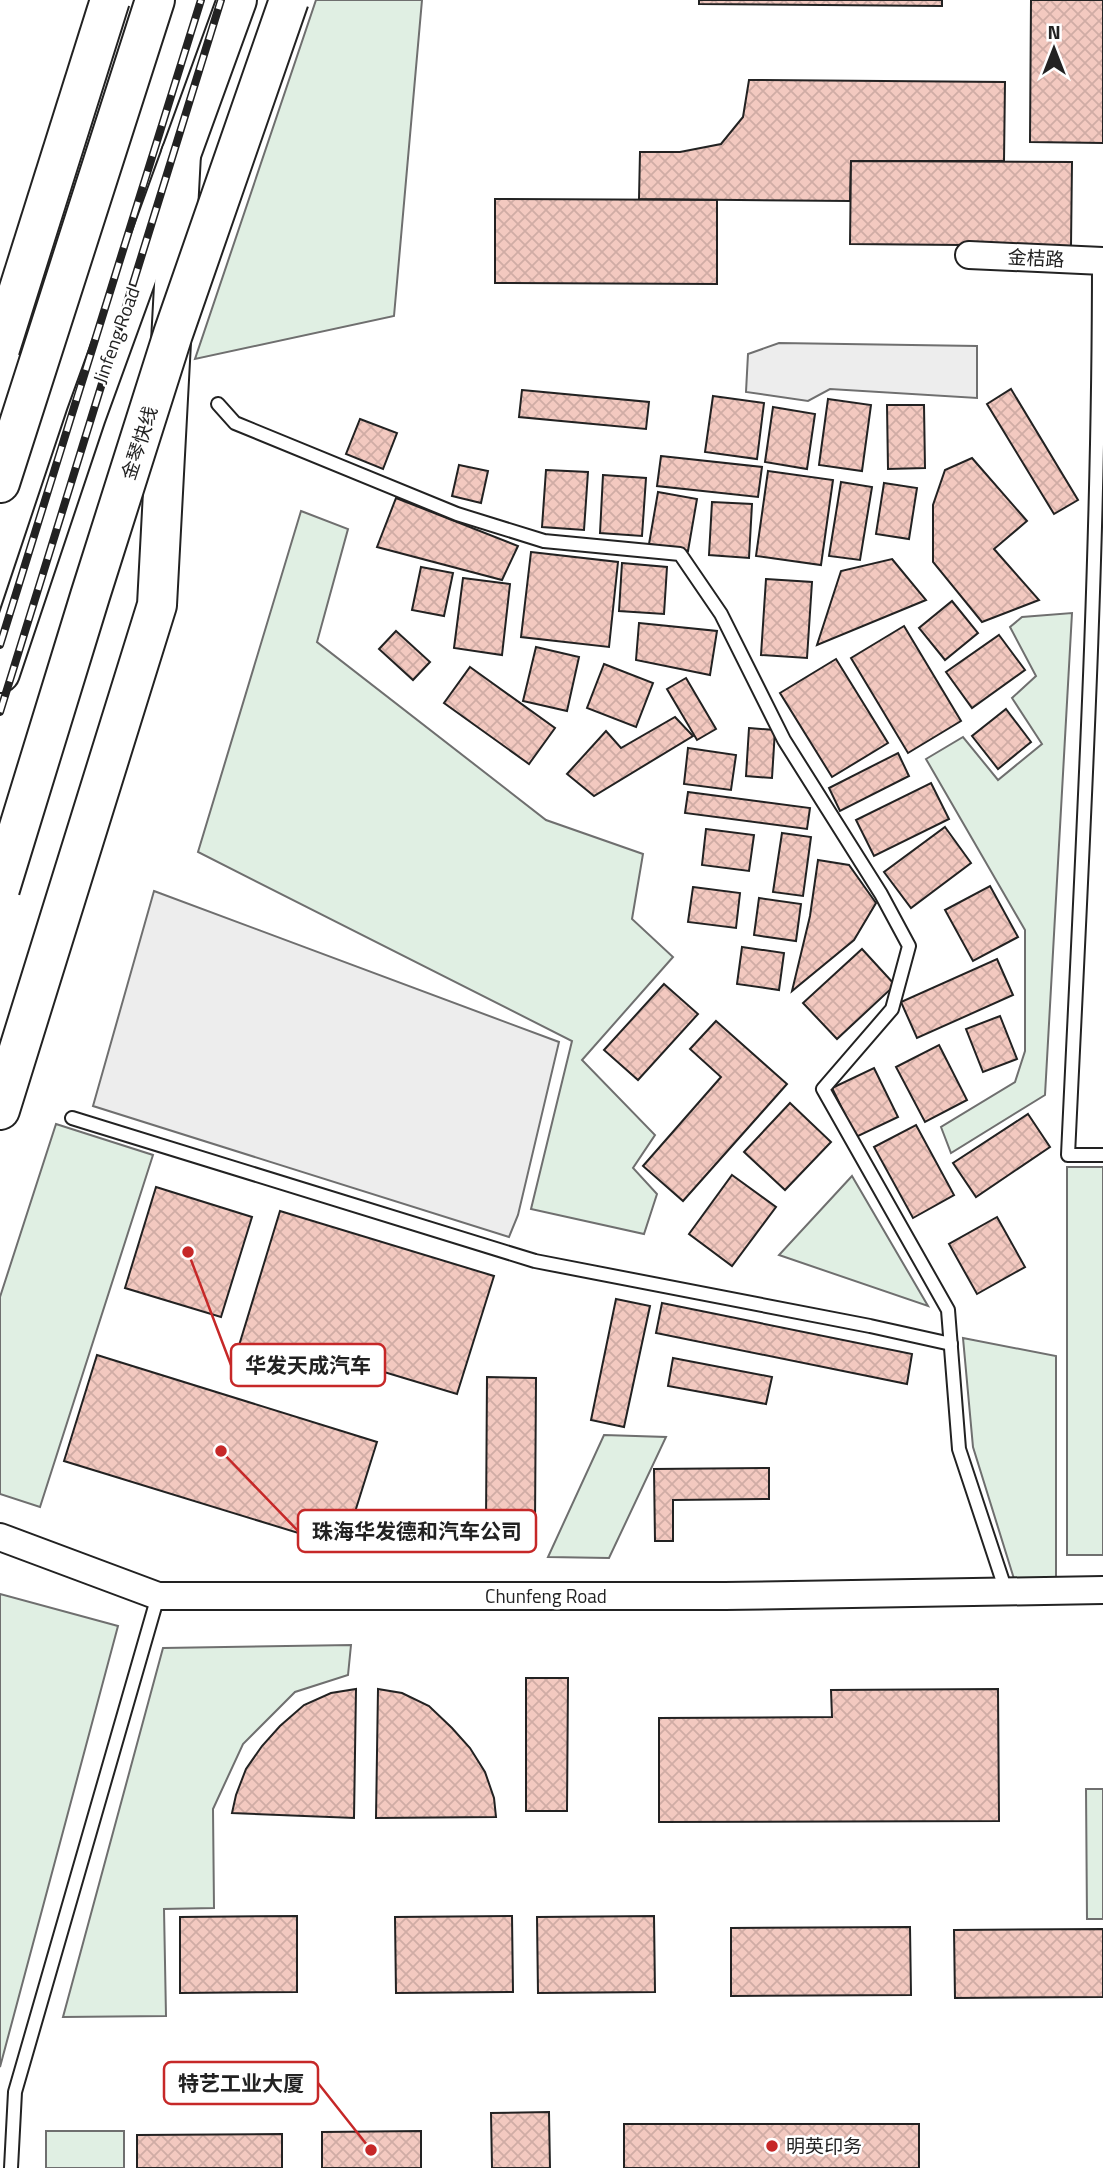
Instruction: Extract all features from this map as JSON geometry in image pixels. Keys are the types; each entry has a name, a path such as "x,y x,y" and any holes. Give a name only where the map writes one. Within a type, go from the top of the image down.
{"main road":[{"path":"0,349 110,0"},
{"path":"0,483 155,0"},
{"name":"Jinfeng Road","path":"0,673 86,416 237,0"},
{"name":"金琴快线","path":"0,889 173,334 289,0"},
{"path":"0,1110 157,605 181,154"},
{"path":"0,316 83,220"}],"street":[{"name":"金桔路","path":"969,255 1101,261"},
{"name":"Chunfeng Road","path":"0,1537 158,1596 725,1596 1103,1590"}],"lane":[{"path":"1101,261 1091,668 1068,1154 1103,1155"},
{"path":"218,404 235,423 469,517 544,541 680,554 721,614 784,740 881,894 909,946 892,1009 822,1089 948,1310 959,1449 1006,1591"},
{"path":"72,1118 535,1261 951,1344"},
{"path":"11,2168 15,2092 158,1596"}],"green space":[{"path":"316,0 422,0 394,316 195,359"},
{"path":"301,511 348,529 317,642 546,820 643,854 632,919 673,957 582,1060 655,1135 633,1168 657,1194 644,1234 531,1209 572,1041 198,852"},
{"path":"1072,613 1045,1095 951,1153 941,1127 1015,1082 1025,1051 1025,930 926,759 963,737 998,780 1042,744 1012,698 1036,676 1010,627 1022,617"},
{"path":"56,1124 153,1155 40,1507 0,1494 0,1297"},
{"path":"1067,1167 1103,1167 1103,1555 1067,1555"},
{"path":"852,1176 928,1306 779,1255"},
{"path":"963,1338 1056,1356 1056,1580 1015,1582 973,1447"},
{"path":"604,1435 666,1437 609,1558 548,1557"},
{"path":"0,1594 118,1626 0,2067"},
{"path":"351,1645 348,1675 295,1692 243,1744 213,1809 214,1908 164,1909 166,2016 63,2017 163,1648"},
{"path":"1086,1789 1103,1789 1103,1919 1087,1919"},
{"path":"46,2131 124,2131 124,2168 46,2168"}],"shaded area":[{"path":"779,343 977,346 977,398 830,389 808,401 746,392 748,354"},
{"path":"154,891 559,1042 518,1215 509,1237 93,1106"}],"building":[{"path":"699,0 942,0 942,6 699,4"},
{"path":"1031,0 1103,0 1103,143 1030,142"},
{"path":"749,80 1005,82 1004,161 851,161 850,201 639,199 640,152 680,152 721,144 743,117"},
{"path":"851,161 1072,162 1071,246 850,244"},
{"path":"495,199 717,200 717,284 495,283"},
{"path":"1011,389 1078,500 1054,514 987,404"},
{"path":"522,390 649,402 646,429 519,417"},
{"path":"713,396 764,403 757,459 705,452"},
{"path":"828,399 871,405 862,471 819,465"},
{"path":"887,405 924,405 925,468 888,469"},
{"path":"773,407 815,414 807,469 765,462"},
{"path":"360,419 397,433 383,469 346,454"},
{"path":"661,456 762,467 758,497 657,486"},
{"path":"972,458 1027,521 994,549 1039,600 982,622 933,562 933,505 945,470"},
{"path":"459,465 488,471 481,503 452,496"},
{"path":"546,470 588,472 584,530 542,527"},
{"path":"768,471 833,480 821,565 756,556"},
{"path":"603,475 646,478 642,536 600,533"},
{"path":"841,482 872,487 860,560 829,556"},
{"path":"884,483 917,488 909,539 876,534"},
{"path":"658,492 697,499 688,551 649,544"},
{"path":"396,498 518,546 502,580 377,547"},
{"path":"712,502 752,504 749,558 709,555"},
{"path":"531,552 618,562 609,647 521,637"},
{"path":"892,559 926,600 817,645 841,571"},
{"path":"622,563 667,567 664,614 619,611"},
{"path":"421,567 453,573 444,616 412,610"},
{"path":"463,578 510,584 502,655 454,648"},
{"path":"766,579 812,582 807,658 761,655"},
{"path":"952,601 978,633 945,660 919,628"},
{"path":"639,623 717,631 710,675 636,660"},
{"path":"904,626 961,721 908,753 851,658"},
{"path":"396,631 430,662 413,680 379,649"},
{"path":"999,635 1025,670 972,708 946,672"},
{"path":"536,647 579,657 567,711 523,701"},
{"path":"836,659 888,743 832,777 780,693"},
{"path":"604,664 653,683 636,727 587,708"},
{"path":"470,667 555,728 529,764 444,703"},
{"path":"686,678 716,729 697,740 667,689"},
{"path":"1006,709 1031,742 998,769 972,736"},
{"path":"675,717 693,736 594,796 567,774 606,731 621,748"},
{"path":"749,728 775,730 772,778 746,776"},
{"path":"688,748 736,755 731,790 684,784"},
{"path":"898,753 909,776 840,811 829,788"},
{"path":"931,783 949,819 874,856 856,820"},
{"path":"688,792 810,808 807,829 685,813"},
{"path":"945,827 971,863 911,908 884,872"},
{"path":"706,829 754,835 749,871 702,865"},
{"path":"782,833 811,837 803,896 773,892"},
{"path":"818,860 849,865 876,903 854,940 792,991 810,916"},
{"path":"990,886 1018,937 973,961 945,910"},
{"path":"693,887 740,893 736,928 688,922"},
{"path":"759,898 801,904 796,941 754,935"},
{"path":"742,947 784,953 779,990 737,984"},
{"path":"862,949 895,985 837,1039 803,1003"},
{"path":"997,959 1013,995 917,1038 901,1002"},
{"path":"664,984 698,1014 638,1080 604,1050"},
{"path":"1000,1016 1017,1059 983,1072 966,1029"},
{"path":"716,1021 787,1084 683,1201 643,1166 721,1077 690,1049"},
{"path":"939,1045 967,1100 925,1122 896,1067"},
{"path":"874,1068 898,1117 856,1137 832,1088"},
{"path":"790,1103 831,1142 785,1190 744,1152"},
{"path":"1028,1114 1050,1147 976,1197 953,1163"},
{"path":"916,1125 954,1195 913,1218 874,1147"},
{"path":"732,1175 776,1207 732,1266 689,1234"},
{"path":"156,1187 252,1217 221,1317 125,1288"},
{"path":"280,1211 494,1276 457,1394 301,1347 295,1369 237,1352"},
{"path":"997,1217 1025,1267 977,1294 949,1244"},
{"path":"616,1299 650,1306 624,1427 591,1420"},
{"path":"662,1303 912,1354 907,1384 656,1333"},
{"path":"97,1355 377,1442 344,1547 64,1461"},
{"path":"673,1358 772,1377 766,1404 668,1386"},
{"path":"487,1377 536,1378 535,1523 486,1522"},
{"path":"769,1468 769,1499 673,1500 673,1541 655,1541 654,1469"},
{"path":"526,1678 568,1678 567,1811 526,1811"},
{"path":"356,1689 354,1818 232,1813 246,1769 280,1726 304,1705 331,1693"},
{"path":"378,1689 402,1693 429,1706 452,1728 470,1748 485,1772 494,1798 496,1817 376,1818"},
{"path":"998,1689 999,1821 659,1822 659,1718 832,1717 831,1690"},
{"path":"297,1916 297,1992 180,1993 180,1917"},
{"path":"512,1916 513,1992 396,1993 395,1917"},
{"path":"654,1916 655,1992 538,1993 537,1917"},
{"path":"910,1927 911,1995 731,1996 731,1928"},
{"path":"1103,1929 1103,1997 955,1998 954,1930"},
{"path":"549,2112 550,2168 492,2168 491,2113"},
{"name":"明英印务","path":"624,2124 919,2124 919,2168 624,2168"},
{"path":"421,2131 421,2168 322,2168 322,2132"},
{"path":"282,2134 282,2168 137,2168 137,2135"}],"railway":[{"path":"0,645 201,0"},
{"path":"0,712 221,0"}],"place":[{"name":"华发天成汽车","path":"188,1252"},
{"name":"珠海华发德和汽车公司","path":"221,1451"},
{"name":"明英印务","path":"772,2146"},
{"name":"特艺工业大厦","path":"371,2150"}]}
